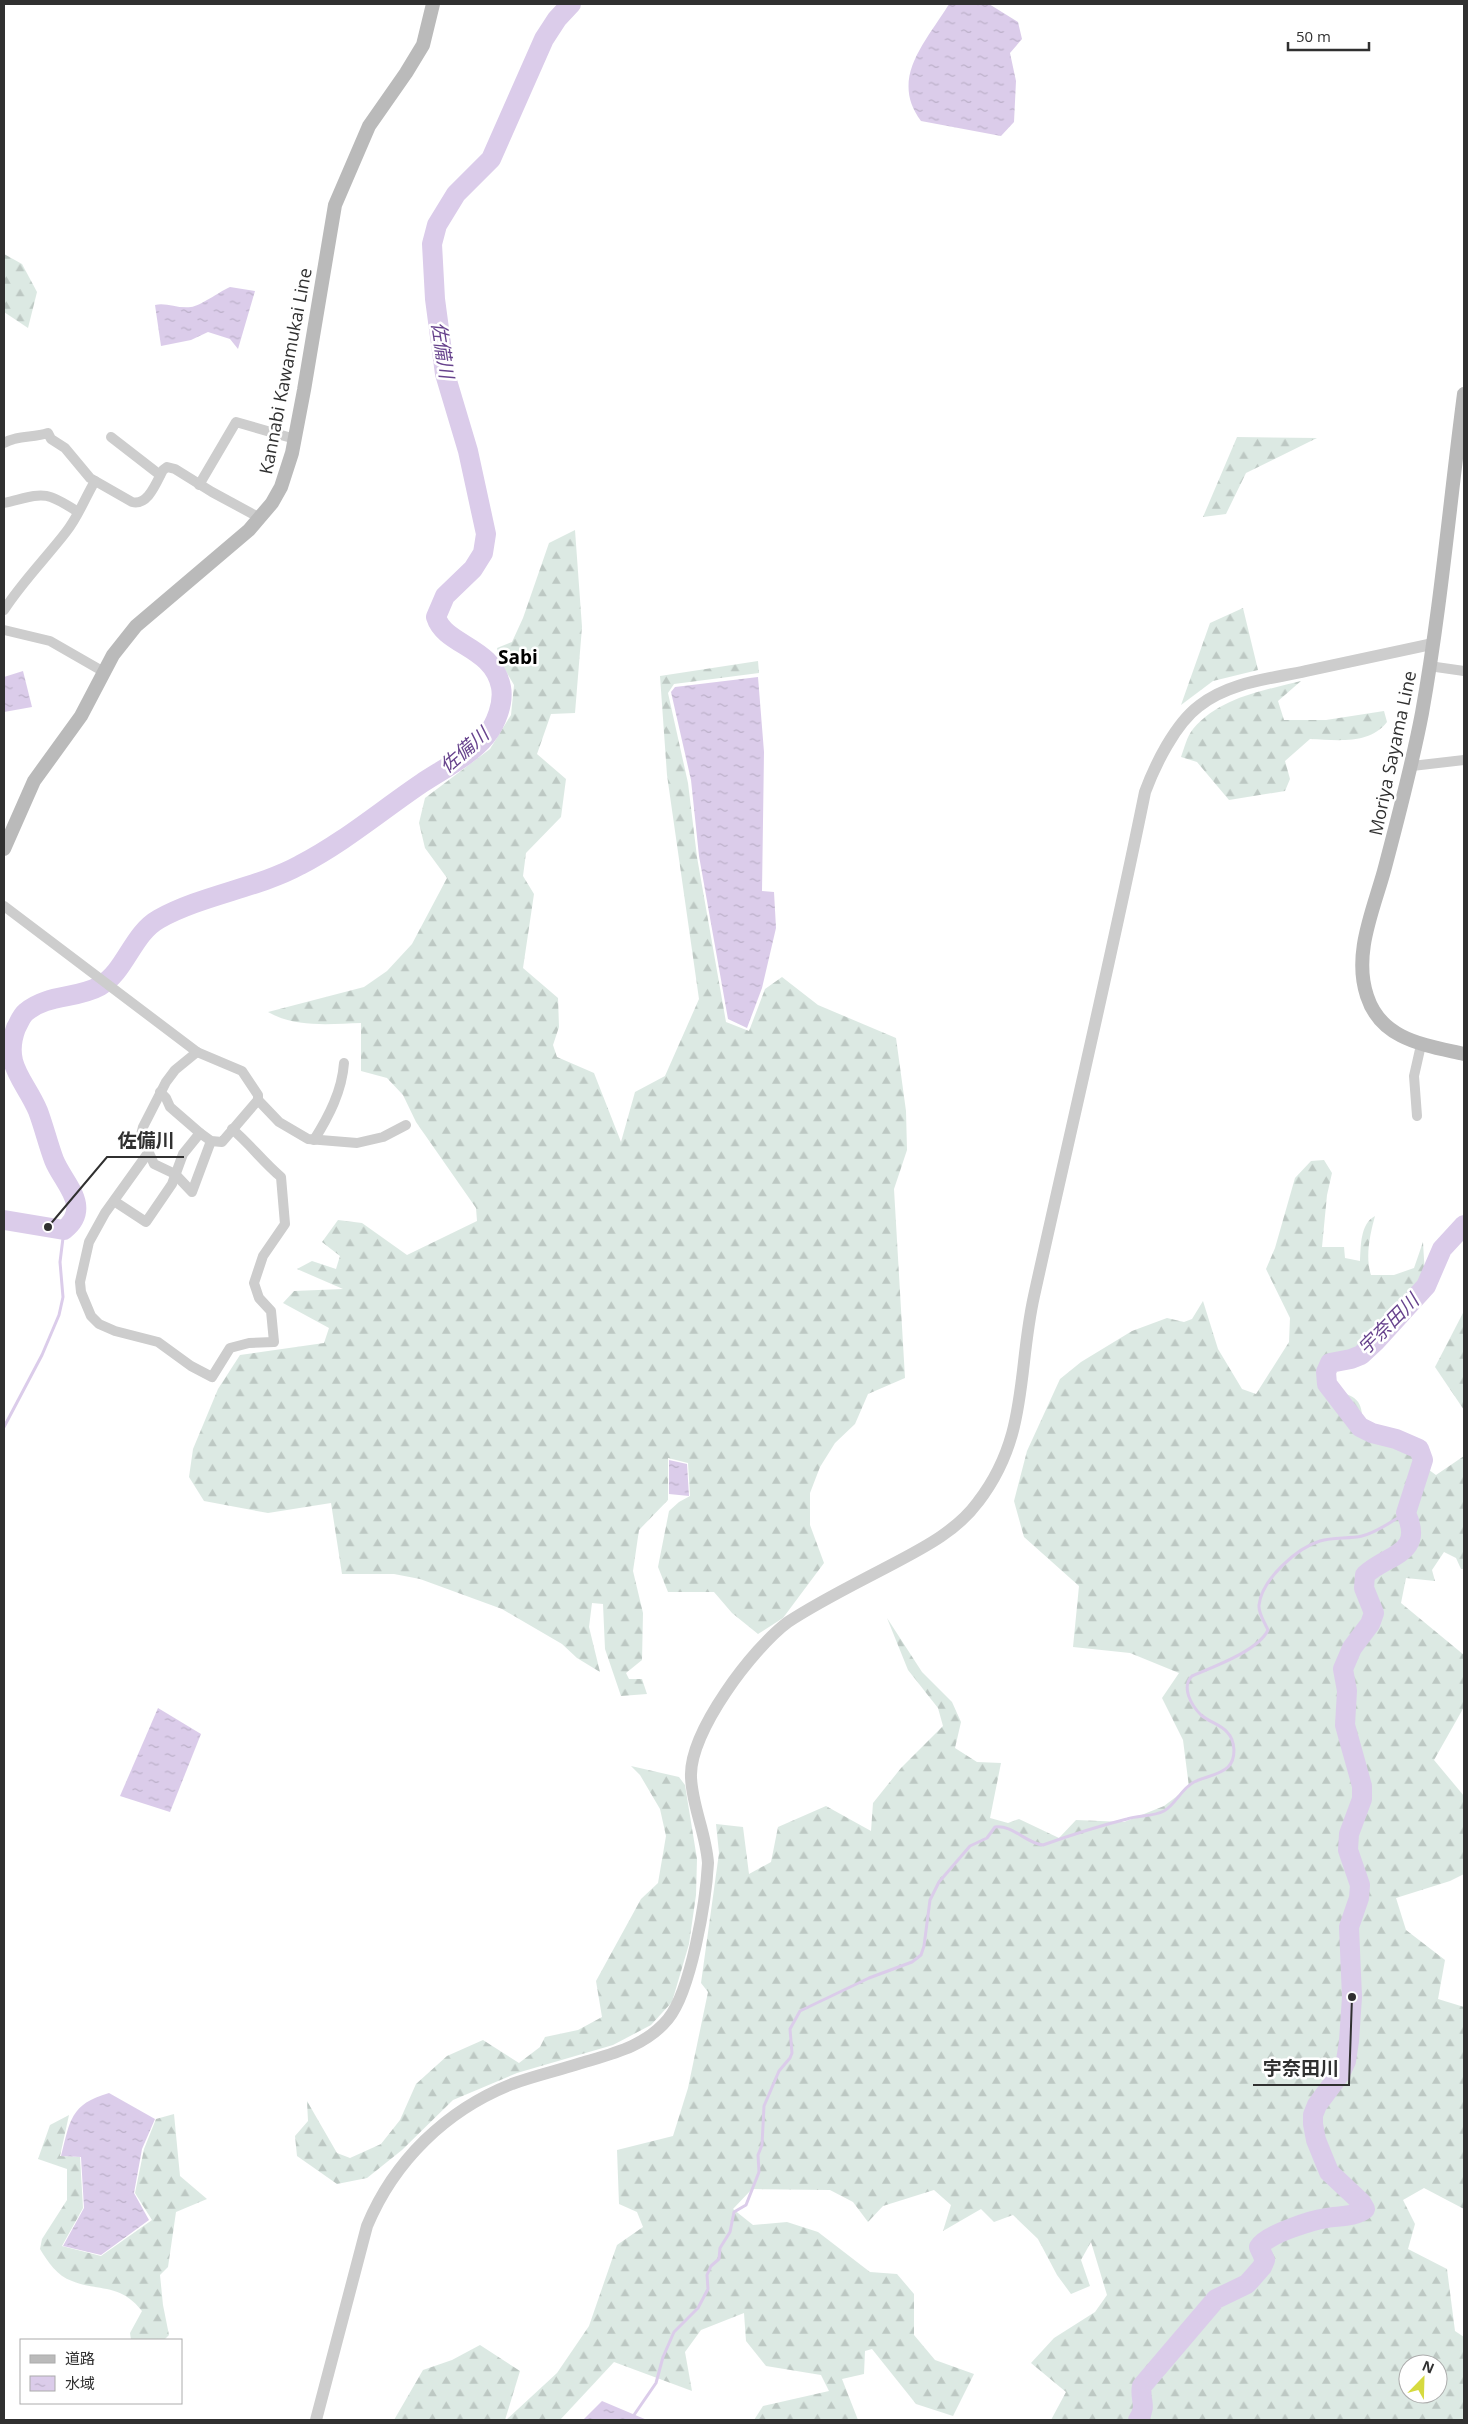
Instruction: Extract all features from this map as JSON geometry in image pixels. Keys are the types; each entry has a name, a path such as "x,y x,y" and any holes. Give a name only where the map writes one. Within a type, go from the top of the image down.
{"main road":[{"name":"Kannabi Kawamukai Line","path":"4,850 34,780 81,716 121,644 136,626 249,530 260,518 281,487 295,439 335,205 369,126 423,45 433,4"},
{"name":"Moriya Sayama Line","path":"1464,394 1429,666 1412,766 1364,943 1361,968 1367,998 1379,1018 1393,1033 1421,1045 1464,1054"}],"street":[{"path":"199,484 236,422 295,439"},
{"path":"4,443 12,438 30,438 48,433 52,439 65,448 95,481 138,504 144,502 167,467 175,469 260,518"},
{"path":"111,437 160,476"},
{"path":"4,610 15,593 30,578 68,530 95,481"},
{"path":"4,503 48,495 78,512"},
{"path":"4,630 50,641 104,672"},
{"path":"316,2420 367,2226 378,2200 397,2170 442,2125 466,2107 514,2084 633,2046 658,2030 678,2004 689,1974 708,1863 707,1847 693,1796 692,1757 698,1739 709,1720 747,1662 773,1633 788,1622 917,1551 951,1529 977,1504 1000,1470 1016,1424 1023,1356 1034,1296 1062,1179 1145,792 1152,772 1175,734 1185,719 1198,706 1232,687 1432,644"},
{"path":"1429,666 1464,671"},
{"path":"1412,766 1464,760"},
{"path":"4,906 197,1052 242,1071 258,1095 258,1100 279,1122 308,1139 357,1142 383,1137 406,1125"},
{"path":"1417,1116 1414,1076 1421,1045"},
{"path":"197,1052 175,1070 160,1092 142,1135 154,1164 175,1174 192,1192 211,1141"},
{"path":"314,1140 339,1092 343,1080 344,1063"},
{"path":"160,1092 170,1106 200,1133 211,1141 222,1142 258,1100"},
{"path":"148,1153 114,1201 90,1242 80,1282 81,1292 91,1316 99,1324 116,1331 158,1342 191,1366 212,1377 230,1348 249,1343 274,1342 271,1311 259,1298 254,1283 263,1256 285,1224 281,1177 232,1129"},
{"path":"114,1201 146,1222 172,1184 183,1154 200,1133"}],"green space":[{"path":"4,254 22,264 37,292 28,328 4,312"},
{"path":"1237,437 1317,438 1246,473 1226,514 1203,517"},
{"path":"575,530 582,627 575,713 551,714 537,754 566,779 561,817 526,853 523,876 534,894 523,968 558,998 559,1027 553,1045 557,1057 594,1073 621,1142 635,1092 665,1076 699,999 667,775 660,676 758,661 759,673 674,684 668,693 688,783 697,857 726,1022 749,1031 765,989 782,977 818,1005 896,1038 906,1111 907,1150 894,1189 905,1378 868,1394 855,1424 835,1443 820,1467 810,1493 810,1525 824,1563 783,1618 758,1634 732,1613 714,1592 668,1592 658,1567 669,1511 679,1502 690,1496 688,1463 668,1458 668,1500 639,1530 633,1571 643,1613 642,1660 626,1673 629,1679 642,1679 647,1694 621,1696 605,1649 603,1604 592,1603 589,1627 600,1672 577,1658 562,1644 502,1609 420,1579 394,1574 342,1574 331,1503 268,1513 204,1501 189,1477 193,1449 218,1389 240,1355 324,1343 329,1328 283,1303 294,1291 343,1289 297,1269 312,1261 336,1269 340,1256 322,1242 338,1220 362,1223 407,1255 477,1221 476,1208 416,1122 403,1095 387,1078 361,1071 361,1023 301,1023 290,1021 268,1012 364,987 387,971 412,944 447,878 425,848 419,823 425,798 490,749 511,715 514,685 500,661 497,648 512,642 523,618 549,543"},
{"path":"1243,608 1258,670 1213,681 1181,705 1210,623"},
{"path":"1301,681 1278,701 1284,720 1326,720 1384,711 1387,722 1380,729 1362,738 1352,740 1310,739 1285,761 1290,779 1285,791 1229,800 1197,762 1181,757 1187,739 1193,729 1216,709 1257,692"},
{"path":"1324,1160 1332,1173 1327,1195 1322,1247 1344,1247 1345,1258 1360,1261 1361,1242 1366,1224 1375,1216 1368,1253 1371,1275 1394,1275 1414,1268 1423,1242 1425,1276 1415,1299 1377,1343 1338,1366 1329,1389 1346,1394 1360,1404 1362,1428 1373,1431 1398,1431 1404,1433 1414,1447 1418,1462 1436,1475 1464,1456 1464,1569 1461,1569 1456,1558 1444,1552 1432,1570 1435,1581 1406,1578 1401,1603 1464,1655 1464,1707 1434,1760 1464,1796 1464,1874 1450,1881 1396,1898 1406,1930 1445,1960 1438,1999 1464,2007 1464,2209 1424,2188 1403,2200 1415,2224 1408,2249 1447,2269 1455,2331 1464,2337 1464,2420 1051,2420 1066,2392 1031,2363 1054,2338 1095,2312 1107,2295 1091,2242 1081,2260 1090,2286 1071,2294 1057,2275 1038,2239 1013,2215 994,2222 981,2209 943,2231 951,2205 934,2190 883,2206 868,2222 853,2202 830,2190 752,2189 733,2209 753,2225 787,2222 818,2232 870,2272 897,2274 914,2294 914,2335 935,2360 974,2374 953,2416 916,2404 872,2349 865,2351 864,2374 842,2379 858,2420 754,2420 763,2406 829,2391 821,2375 766,2366 746,2341 744,2313 701,2330 685,2352 692,2391 614,2362 560,2420 506,2420 557,2373 589,2326 617,2245 643,2227 637,2212 619,2204 617,2150 673,2136 688,2088 708,1992 701,1983 719,1853 716,1824 743,1827 749,1874 771,1862 778,1827 826,1806 871,1831 873,1803 901,1768 943,1726 938,1708 908,1670 887,1618 922,1672 952,1702 961,1722 955,1748 977,1762 1001,1763 990,1818 1008,1823 1019,1819 1059,1838 1076,1820 1124,1822 1164,1806 1189,1787 1183,1740 1162,1698 1179,1673 1130,1653 1073,1647 1079,1586 1024,1537 1014,1501 1027,1451 1060,1379 1081,1362 1132,1331 1167,1318 1184,1322 1192,1319 1203,1301 1218,1349 1242,1389 1256,1394 1289,1342 1290,1318 1266,1269 1275,1248 1295,1178 1311,1161"},
{"path":"1464,1311 1464,1410 1435,1367"},
{"path":"631,1766 679,1777 685,1785 697,1859 696,1895 689,1944 672,2002 651,2025 613,2045 517,2073 453,2100 402,2150 367,2178 337,2184 297,2156 295,2136 308,2121 307,2101 337,2153 350,2158 381,2144 400,2120 416,2084 447,2056 483,2040 519,2063 540,2047 545,2037 578,2030 602,2017 596,1981 641,1899 658,1883 666,1836 660,1809 640,1775"},
{"path":"174,2114 180,2176 207,2199 176,2212 168,2267 160,2275 169,2335 165,2339 131,2339 130,2333 142,2311 134,2302 118,2292 67,2279 53,2268 40,2249 42,2239 67,2200 67,2169 38,2159 50,2125 69,2115 60,2156 80,2157 83,2208 62,2246 101,2256 152,2220 135,2193 144,2149 156,2119"},
{"path":"480,2345 520,2371 505,2420 394,2420 423,2370 452,2360"}],"water":[{"path":"949,4 989,4 1018,22 1022,39 1010,53 1016,81 1014,122 1001,136 921,121 912,105 909,90 910,75 914,61"},
{"path":"230,287 255,291 238,349 230,339 208,332 191,340 161,346 155,305 191,307"},
{"path":"23,671 32,707 4,712 4,677"},
{"path":"758,677 764,752 762,891 774,892 776,928 762,988 747,1028 728,1019 699,856 691,780 671,692 675,687"},
{"path":"669,1460 687,1464 689,1496 669,1494"},
{"path":"158,1708 201,1734 170,1812 120,1796"},
{"path":"109,2093 155,2119 142,2149 134,2193 149,2220 101,2255 63,2246 84,2208 81,2157 61,2156 70,2124 79,2109 96,2097"},
{"path":"602,2401 647,2420 583,2420"}],"waterway":[{"name":"佐備川","path":"4,1220 64,1230 76,1213 73,1195 54,1160 38,1111 13,1062 12,1041 16,1028 24,1014 43,1002 82,993 100,986 116,971 142,934 159,919 193,904 284,873 332,847 472,750 493,726 502,693 496,673 479,654 441,627 436,617 445,596 473,569 483,553 486,534 468,451 445,374 435,299 432,244 437,225 456,194 491,159 544,39 557,19 571,4"},
{"name":"宇奈田川","path":"1138,2420 1143,2406 1142,2386 1216,2299 1247,2284 1262,2267 1265,2260 1259,2247 1263,2242 1300,2225 1320,2219 1352,2215 1365,2209 1361,2202 1329,2172 1316,2140 1313,2124 1313,2115 1317,2105 1340,2074 1346,2061 1352,1997 1349,1927 1359,1898 1360,1885 1348,1850 1349,1834 1362,1799 1362,1786 1345,1725 1347,1691 1343,1669 1352,1648 1370,1624 1374,1613 1364,1588 1365,1575 1401,1552 1407,1546 1411,1537 1411,1527 1406,1513 1423,1460 1419,1449 1360,1427 1327,1384 1326,1372 1330,1363 1361,1355 1375,1342 1426,1286 1442,1249 1464,1225"},
{"path":"4,1427 42,1355 59,1315 63,1297 60,1262 64,1230"},
{"path":"634,2415 656,2383 663,2357 674,2332 698,2308 708,2289 707,2275 711,2266 719,2259 720,2248 730,2232 734,2212 746,2205 759,2172 758,2155 762,2145 764,2106 779,2071 792,2053 790,2029 800,2011 869,1978 912,1962 921,1955 924,1946 930,1900 939,1882 970,1846 987,1838 995,1827 1014,1831 1037,1844 1043,1845 1106,1825 1164,1811 1172,1805 1189,1785 1221,1772 1228,1767 1234,1754 1230,1735 1224,1729 1201,1715 1194,1706 1187,1691 1189,1680 1192,1676 1245,1651 1263,1638 1268,1630 1260,1611 1259,1605 1262,1595 1274,1575 1291,1557 1320,1541 1368,1534 1406,1513"}],"place":[{"name":"佐備川","path":"48,1227"},
{"name":"宇奈田川","path":"1352,1997"}],"district":[{"name":"Sabi","path":"518,657"}]}
